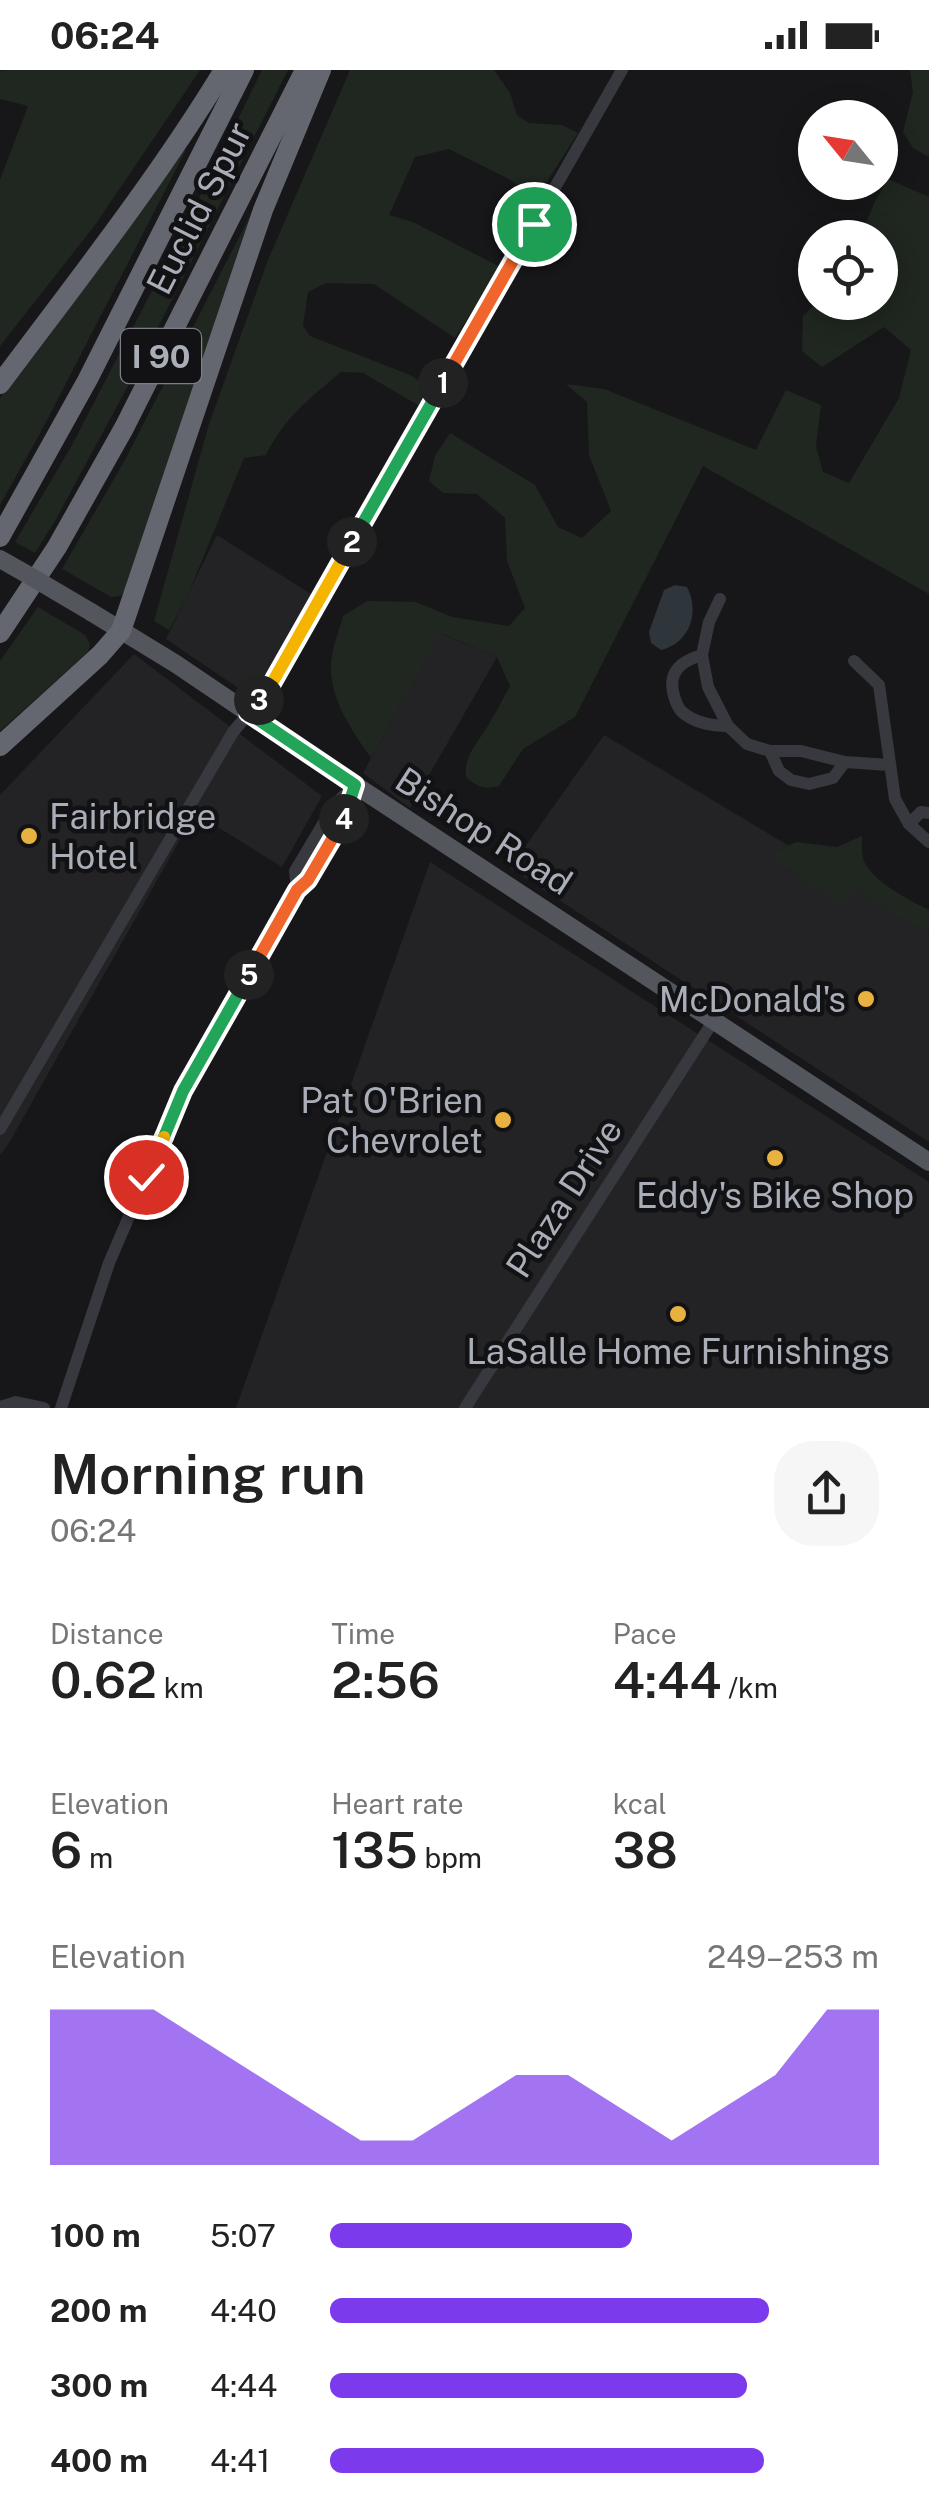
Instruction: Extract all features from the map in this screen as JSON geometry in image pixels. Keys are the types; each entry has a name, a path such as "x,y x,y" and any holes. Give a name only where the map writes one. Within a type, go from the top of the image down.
{"highway":[{"path":"0,384 112,234 224,70"},
{"name":"Euclid Spur","path":"0,537 95,366 244,70"},
{"name":"Euclid Spur","path":"0,634 33,586 109,456 305,70"},
{"path":"0,746 100,655 121,630 263,210 321,70"}],"main road":[{"name":"Bishop Road","path":"0,559 121,630 929,1162"}],"street":[{"path":"0,1129 233,732 267,692 622,70"},
{"path":"720,600 709,622 702,655 708,686 728,726 747,744 770,751 801,751 845,762 890,764"},
{"path":"702,655 676,669 671,686 678,709 697,722 728,726"},
{"path":"854,661 879,684 895,798 909,824 929,842"},
{"path":"770,751 778,770 791,780 809,784 833,778 845,762"},
{"path":"61,1408 110,1263 183,1091 297,890 295,871 334,804 355,785"},
{"path":"909,824 920,812 929,813"},
{"name":"Plaza Drive","path":"465,1408 714,1020"},
{"path":"0,1407 16,1402 44,1408"}],"shaded area":[{"path":"200,70 95,225 0,346 0,180 28,106 0,99 0,71"},
{"path":"262,70 288,70 136,371 35,553 15,542 72,445"},
{"path":"350,70 494,70 510,93 517,115 529,123 562,125 578,133 536,199 509,179 449,149 415,157 389,215 413,222 500,267 455,338 374,284 326,283 308,292 303,326 310,336 410,375 421,382 428,394 418,405 363,373 341,372 289,419 266,455 244,458 187,597 169,630 154,621 209,424 268,260"},
{"path":"910,70 929,70 929,157 913,148 903,132 913,92"},
{"path":"185,148 44,426 0,505 0,398"},
{"path":"898,183 929,197 929,594 703,466 575,717 523,749 499,786 477,785 466,777 466,769 473,749 510,686 497,657 441,633 371,758 343,714 331,676 343,616 367,601 416,602 452,617 509,626 525,608 507,561 505,518 477,494 443,493 429,481 435,456 450,433 535,485 558,527 582,538 611,511 589,455 587,402 566,384 604,389 756,450 786,390 821,405 816,446 823,472 849,483 899,398 911,350 884,327 822,367 802,351 803,320 898,320 898,220 867,220 875,201 898,200"},
{"path":"254,208 126,591 111,597 62,569 126,458"},
{"path":"217,535 316,597 269,682 254,693 244,692 166,639"},
{"path":"675,585 687,587 692,616 679,641 661,650 651,643 649,632 664,590"},
{"path":"38,607 85,635 90,644 88,652 0,731 0,661"},
{"path":"440,633 497,657 410,808 363,773"},
{"path":"134,654 322,796 282,867 195,813 0,1155 0,795"},
{"path":"604,735 929,930 929,1142 510,868"},
{"path":"862,836 862,855 868,868 892,889 929,910 929,929 912,925 855,889 843,907 769,855 796,842 837,847"},
{"path":"430,862 929,1182 929,1408 236,1408"}],"place":[{"name":"Fairbridge Hotel","path":"29,836"},
{"name":"McDonald's","path":"866,999"},
{"name":"Pat O'Brien Chevrolet","path":"503,1120"},
{"name":"Eddy's Bike Shop","path":"775,1158"},
{"name":"LaSalle Home Furnishings","path":"678,1314"}],"route":[{"path":"146,1177 183,1091 297,890 308,880 346,815 355,785 248,713 267,692 534,224"}]}
